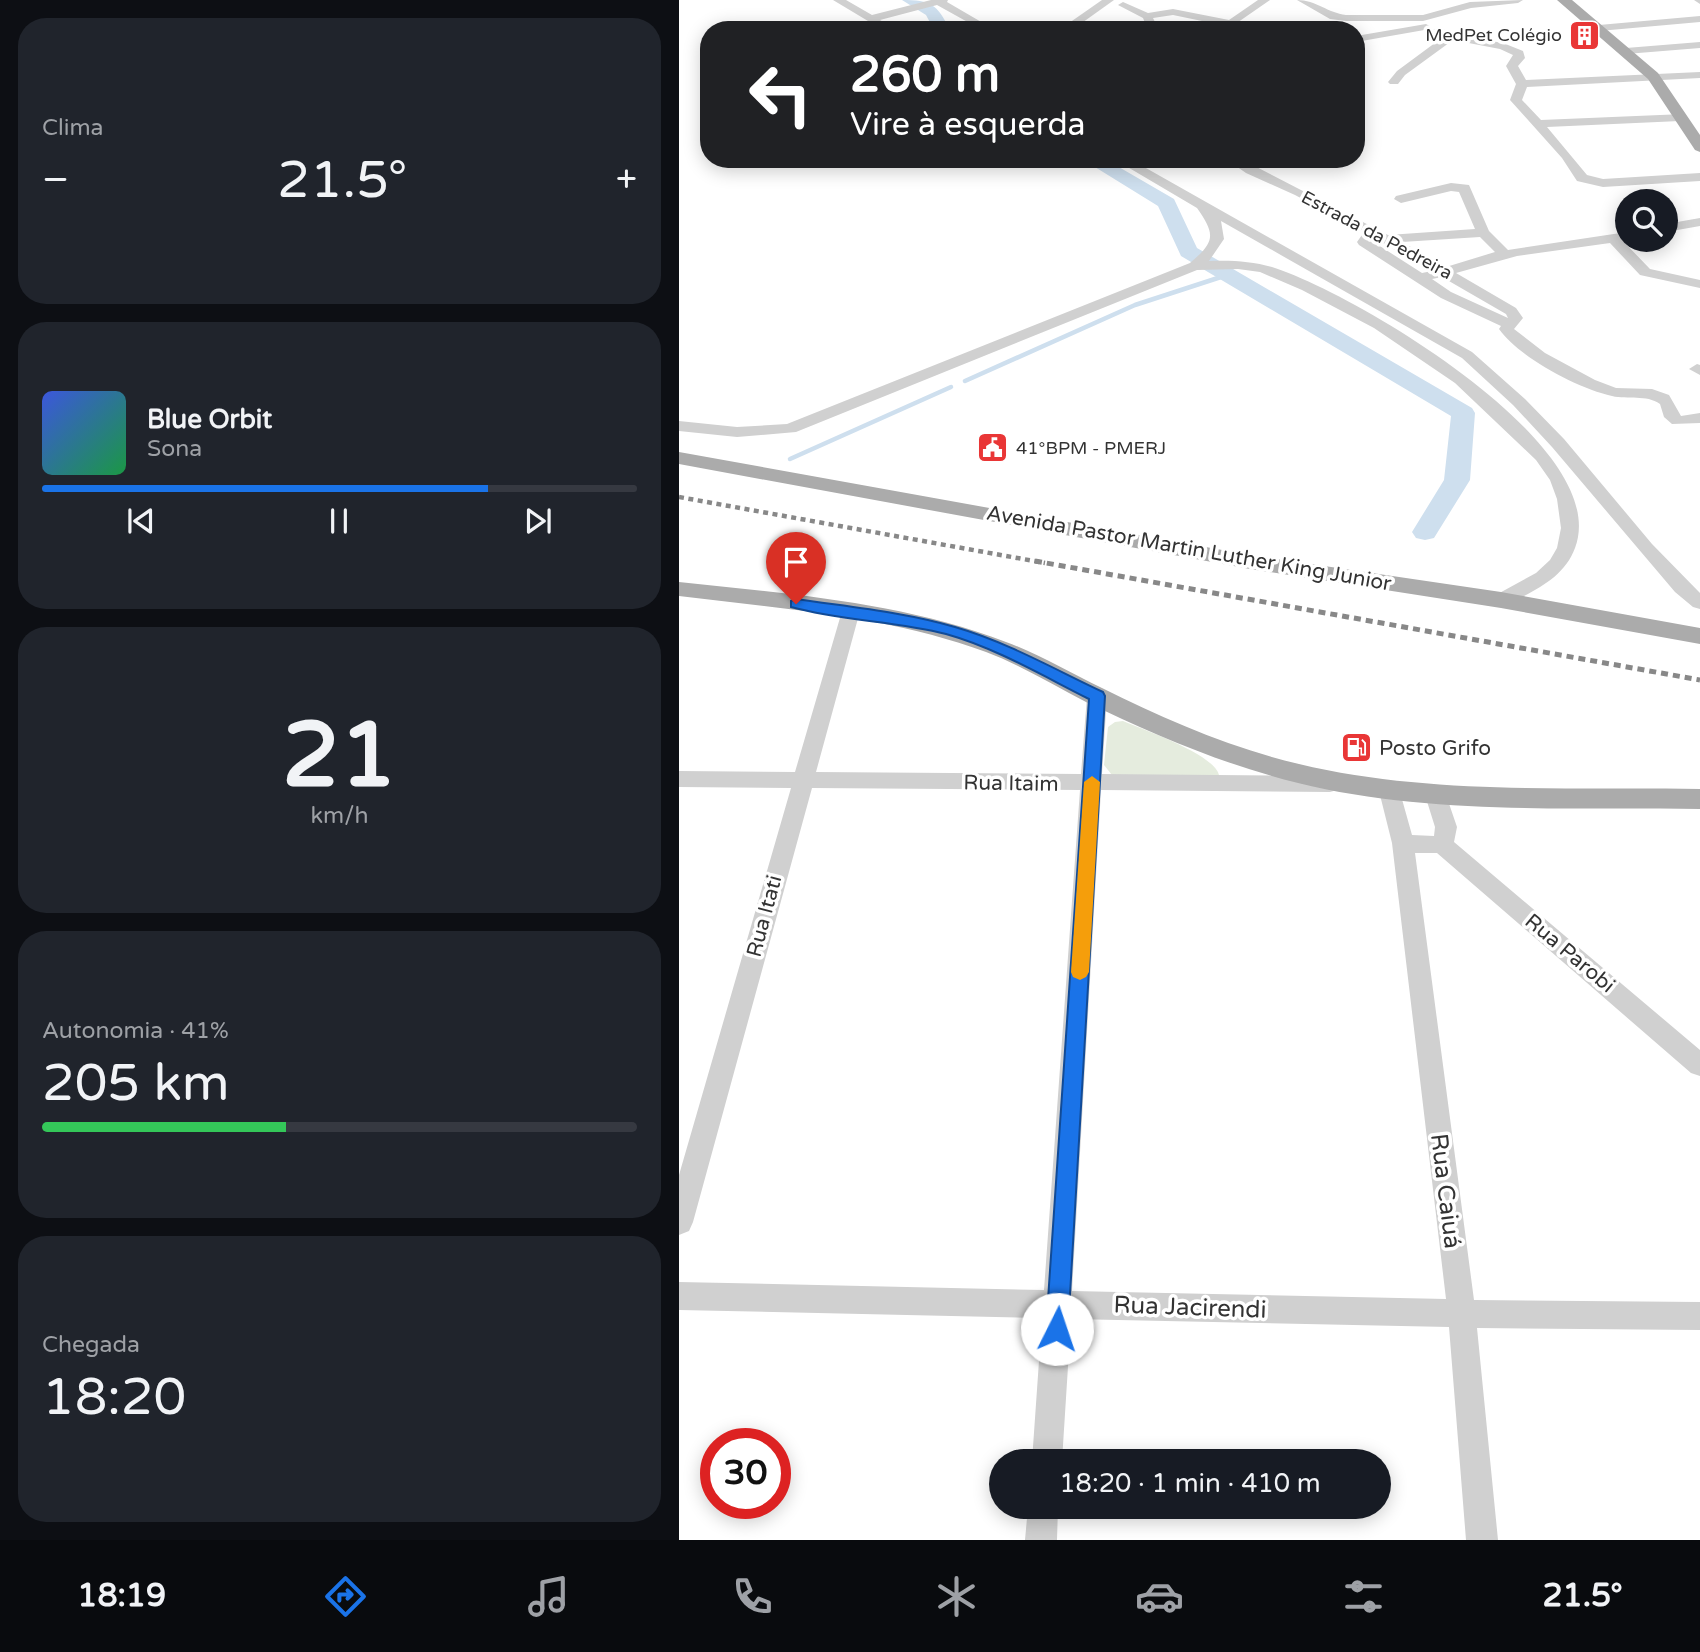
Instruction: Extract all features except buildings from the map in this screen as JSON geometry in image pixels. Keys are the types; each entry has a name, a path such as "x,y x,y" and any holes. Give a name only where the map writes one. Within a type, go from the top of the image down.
{"main road":[{"path":"1564,0 1654,78 1698,139"},
{"name":"Avenida Pastor Martin Luther King Junior","path":"679,458 1250,562 1501,600 1700,636"},
{"path":"679,590 851,611 952,631 998,647 1097,696 1212,747 1264,765 1343,784 1436,794 1700,799"}],"street":[{"path":"838,0 874,21"},
{"path":"1078,21 1109,0"},
{"path":"1234,21 1265,0"},
{"path":"1301,0 1339,18 1427,22 1451,36 1475,44 1504,45 1519,53 1520,58 1512,66 1522,84 1516,100 1518,105 1539,124 1582,178 1591,181 1700,177"},
{"path":"1365,37 1427,22 1470,5 1518,0"},
{"path":"1564,0 1575,0"},
{"path":"870,19 936,2 972,21"},
{"path":"1123,5 1147,16 1173,12 1216,21"},
{"path":"1147,16 1150,21"},
{"path":"1599,28 1700,19"},
{"path":"1394,82 1401,73 1451,36"},
{"path":"1626,51 1700,45"},
{"path":"1522,84 1700,75"},
{"path":"1539,124 1680,117"},
{"path":"1136,168 1342,286 1439,338 1480,367 1558,443 1646,548 1682,588 1700,603"},
{"name":"Estrada da Pedreira","path":"1249,168 1448,272 1511,311 1512,321"},
{"path":"1401,199 1461,186 1466,190 1483,233 1505,254"},
{"path":"1194,200 1217,225 1218,236 1205,263"},
{"path":"1678,226 1700,222"},
{"path":"1371,231 1364,242 1446,295 1512,321 1509,333 1529,349 1590,383 1617,393 1662,397 1669,403 1672,417 1678,421 1700,418"},
{"path":"1387,239 1483,233"},
{"path":"1418,278 1448,272 1505,254 1615,239"},
{"path":"1630,252 1645,272 1700,284"},
{"path":"679,426 737,432 790,429 1205,263 1249,267 1280,275 1368,318 1416,349 1456,376 1547,462 1558,479 1569,509 1569,536 1562,557 1547,573 1501,600"},
{"path":"1416,349 1439,338"},
{"path":"1456,376 1480,367"},
{"name":"Rua Itati","path":"679,1222 801,779 851,611"},
{"path":"1048,1449 1097,696"},
{"name":"Rua Itaim","path":"679,779 1343,784"},
{"name":"Rua Caiuá","path":"1390,791 1403,842 1462,1315 1482,1540"},
{"path":"1403,842 1416,846 1442,842 1447,832 1436,794"},
{"name":"Rua Parobi","path":"1442,842 1700,1065"},
{"name":"Rua Jacirendi","path":"679,1296 1059,1303 1462,1315 1700,1316"},
{"path":"1041,1540 1042,1519"}],"shaded area":[{"path":"1123,721 1192,751 1214,767 1219,775 1112,775 1104,765 1108,727"}],"waterway":[{"path":"910,0 933,12 938,21"},
{"path":"1107,168 1167,203 1188,252 1463,413 1457,480 1425,532"},
{"path":"965,381 1135,305 1224,276"},
{"path":"790,459 951,387"}],"railway":[{"path":"679,497 1045,563"},
{"path":"1035,561 1700,680"}],"slow traffic":[{"path":"1080,972 1092,782"}],"place":[{"name":"MedPet Colégio","path":"1585,35"},
{"name":"41°BPM - PMERJ","path":"993,448"},
{"name":"Posto Grifo","path":"1356,748"}],"route":[{"path":"796,604 904,620 952,631 998,647 1097,696 1057,1329"}]}
